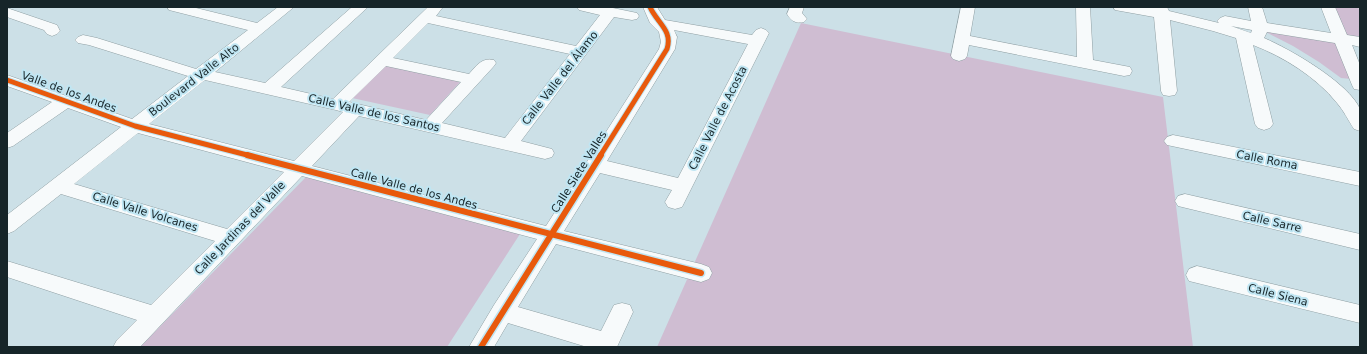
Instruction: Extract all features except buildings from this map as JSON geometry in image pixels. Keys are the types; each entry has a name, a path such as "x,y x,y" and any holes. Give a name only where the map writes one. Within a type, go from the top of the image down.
{"street":[{"path":"174,7 251,26"},
{"name":"Boulevard Valle Alto","path":"196,73 275,7"},
{"name":"Boulevard Valle Alto","path":"7,211 129,124 287,7"},
{"path":"268,89 361,7"},
{"path":"336,105 436,7"},
{"path":"584,7 632,16"},
{"path":"959,56 968,7"},
{"path":"1083,7 1086,63"},
{"path":"1120,7 1187,14 1208,18 1254,32 1302,56 1343,85 1360,102"},
{"path":"1255,7 1254,32 1264,124"},
{"path":"1328,7 1360,85"},
{"path":"1158,10 1169,92"},
{"path":"7,12 52,28 52,31"},
{"name":"Calle Valle del Álamo","path":"509,144 581,52 610,12"},
{"path":"1187,14 1209,24 1254,32 1360,42"},
{"name":"Calle Valle de Acosta","path":"654,15 759,37 675,202"},
{"name":"Calle Siete Valles","path":"480,347 667,49 670,37 654,15"},
{"path":"425,18 581,52"},
{"path":"1254,32 1267,45 1296,60 1319,76 1348,104 1360,125"},
{"name":"Calle Valle de los Santos","path":"83,40 91,41 196,73 545,153"},
{"path":"962,40 1124,70"},
{"path":"382,60 473,80"},
{"path":"430,126 488,63"},
{"name":"Valle de los Andes","path":"7,80 129,124"},
{"path":"7,142 66,102"},
{"name":"Calle Jardinas del Valle","path":"125,347 356,109"},
{"name":"Boulevard Valle Alto","path":"7,226 58,186 129,124"},
{"name":"Calle Valle de los Andes","path":"129,124 550,236 701,273"},
{"name":"Calle Roma","path":"1173,141 1360,179"},
{"path":"595,165 684,186"},
{"name":"Calle Valle Volcanes","path":"58,186 231,238"},
{"name":"Calle Sarre","path":"1185,201 1360,242"},
{"path":"7,269 155,316"},
{"name":"Calle Siena","path":"1197,275 1360,314"},
{"path":"502,312 606,345 622,312"}],"shaded area":[{"path":"1333,7 1355,7 1360,9 1360,37 1345,35"},
{"path":"801,23 1163,97 1193,347 657,347"},
{"path":"1260,29 1334,39 1351,79 1341,78 1293,46"},
{"path":"386,64 461,81 430,115 352,98"},
{"path":"306,177 520,234 447,347 140,347"}],"cycle path":[{"path":"481,347 667,49 669,42 667,32 656,19 650,7"},
{"path":"7,80 135,126 701,273"}]}
